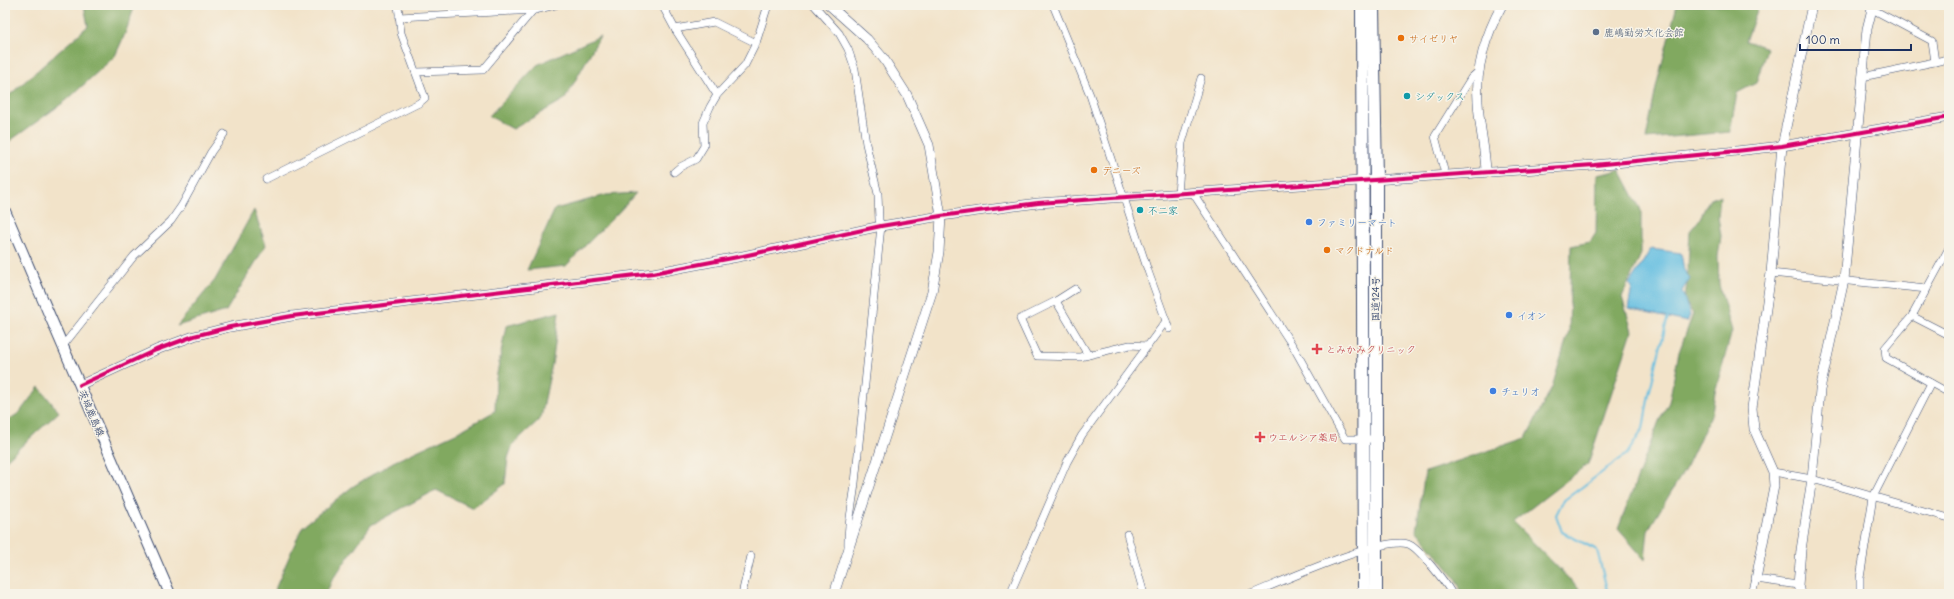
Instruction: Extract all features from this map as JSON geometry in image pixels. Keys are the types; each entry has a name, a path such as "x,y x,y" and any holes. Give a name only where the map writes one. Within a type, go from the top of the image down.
{"highway":[{"name":"国道124号","path":"1362,5 1364,594"},
{"name":"国道124号","path":"1373,5 1376,180 1376,594"}],"main road":[{"name":"茨城鹿島線","path":"5,211 62,347 80,385 170,594"}],"street":[{"path":"266,179 419,103 425,98 401,33 398,5"},
{"path":"399,17 555,5"},
{"path":"662,5 675,29 717,94"},
{"path":"674,172 680,167 696,159 704,146 703,124 717,94 744,64 756,43 768,5"},
{"path":"814,5 839,33 848,49 854,69 866,144 878,194 879,220 881,226 869,352 848,533 848,550"},
{"path":"1053,5 1090,95 1123,197 1169,329"},
{"path":"1486,172 1478,101 1480,70 1486,41 1502,5"},
{"path":"1752,594 1774,486 1773,472 1754,429 1752,408 1771,273 1782,146 1812,5"},
{"path":"834,594 932,292 939,252 941,216 929,146 907,95 884,59 835,6"},
{"path":"416,72 483,70 535,7"},
{"path":"1756,579 1799,590 1812,479 1820,390 1844,280 1862,77 1867,29 1872,7 1932,41 1935,62"},
{"path":"675,29 714,22 756,43"},
{"path":"1862,77 1944,60 1949,55"},
{"path":"1445,174 1435,136 1471,78 1480,70"},
{"path":"1178,194 1182,143 1201,78"},
{"path":"80,385 156,350 194,336 230,327 292,316 563,285 653,273 743,256 881,226 941,216 1038,203 1594,165 1782,146 1949,117"},
{"path":"62,347 134,256 171,221 182,205 211,152 224,134"},
{"path":"1193,193 1294,348 1345,439 1376,439"},
{"path":"1949,248 1912,316 1885,348 1886,358 1949,393"},
{"path":"1771,273 1927,289"},
{"path":"1075,289 1056,301 1020,319 1037,356 1080,357 1130,345 1148,346"},
{"path":"1056,301 1088,355"},
{"path":"1912,316 1949,335"},
{"path":"1010,594 1067,462 1078,442 1166,321"},
{"path":"1860,594 1860,578 1873,497 1931,383"},
{"path":"1773,472 1812,479 1949,518"},
{"path":"1127,534 1144,594"},
{"path":"1251,594 1364,550 1395,542 1409,544 1441,576 1452,594"},
{"path":"742,594 751,556"}],"green space":[{"path":"84,5 135,5 125,34 115,56 67,100 7,143 5,99 88,26"},
{"path":"1677,5 1759,5 1746,41 1767,48 1756,83 1737,93 1730,132 1646,139 1657,83"},
{"path":"600,36 565,99 513,129 489,116 537,65"},
{"path":"1620,170 1641,210 1641,254 1622,297 1632,331 1588,464 1513,522 1584,594 1462,594 1457,580 1416,530 1425,472 1526,438 1552,387 1569,331 1571,246 1590,242 1596,233 1597,175"},
{"path":"636,193 566,266 527,270 555,209 606,195"},
{"path":"1720,195 1718,217 1721,236 1718,257 1719,285 1732,331 1715,392 1712,413 1687,466 1648,530 1645,560 1618,529 1659,421 1669,402 1679,352 1693,314 1684,300 1687,285 1690,231 1699,220 1709,200"},
{"path":"254,210 266,245 226,311 177,326 215,280"},
{"path":"559,312 553,359 541,418 513,444 508,458 505,484 473,508 436,490 371,525 332,580 326,594 275,594 276,587 302,527 352,487 393,462 460,431 495,411 496,379 506,326"},
{"path":"39,387 59,412 5,461 5,422 19,413"}],"water":[{"path":"1651,249 1681,253 1684,270 1690,278 1682,291 1690,315 1687,322 1628,309 1632,287 1629,284"}],"waterway":[{"path":"1608,594 1597,550 1562,532 1556,515 1563,501 1627,454 1643,429 1649,394 1668,316"}],"cycle path":[{"path":"80,385 156,350 194,336 230,327 292,316 653,273 743,256 881,226 941,216 1038,203 1594,165 1718,153 1782,146 1949,117"}],"place":[{"name":"鹿嶋勤労文化会館","path":"1596,32"},
{"name":"サイゼリヤ","path":"1401,38"},
{"name":"シダックス","path":"1407,96"},
{"name":"デニーズ","path":"1094,170"},
{"name":"不二家","path":"1140,210"},
{"name":"ファミリーマート","path":"1309,222"},
{"name":"マクドナルド","path":"1327,250"},
{"name":"イオン","path":"1509,315"},
{"name":"とみかみクリニック","path":"1317,349"},
{"name":"チェリオ","path":"1493,391"},
{"name":"ウエルシア薬局","path":"1260,437"}]}
